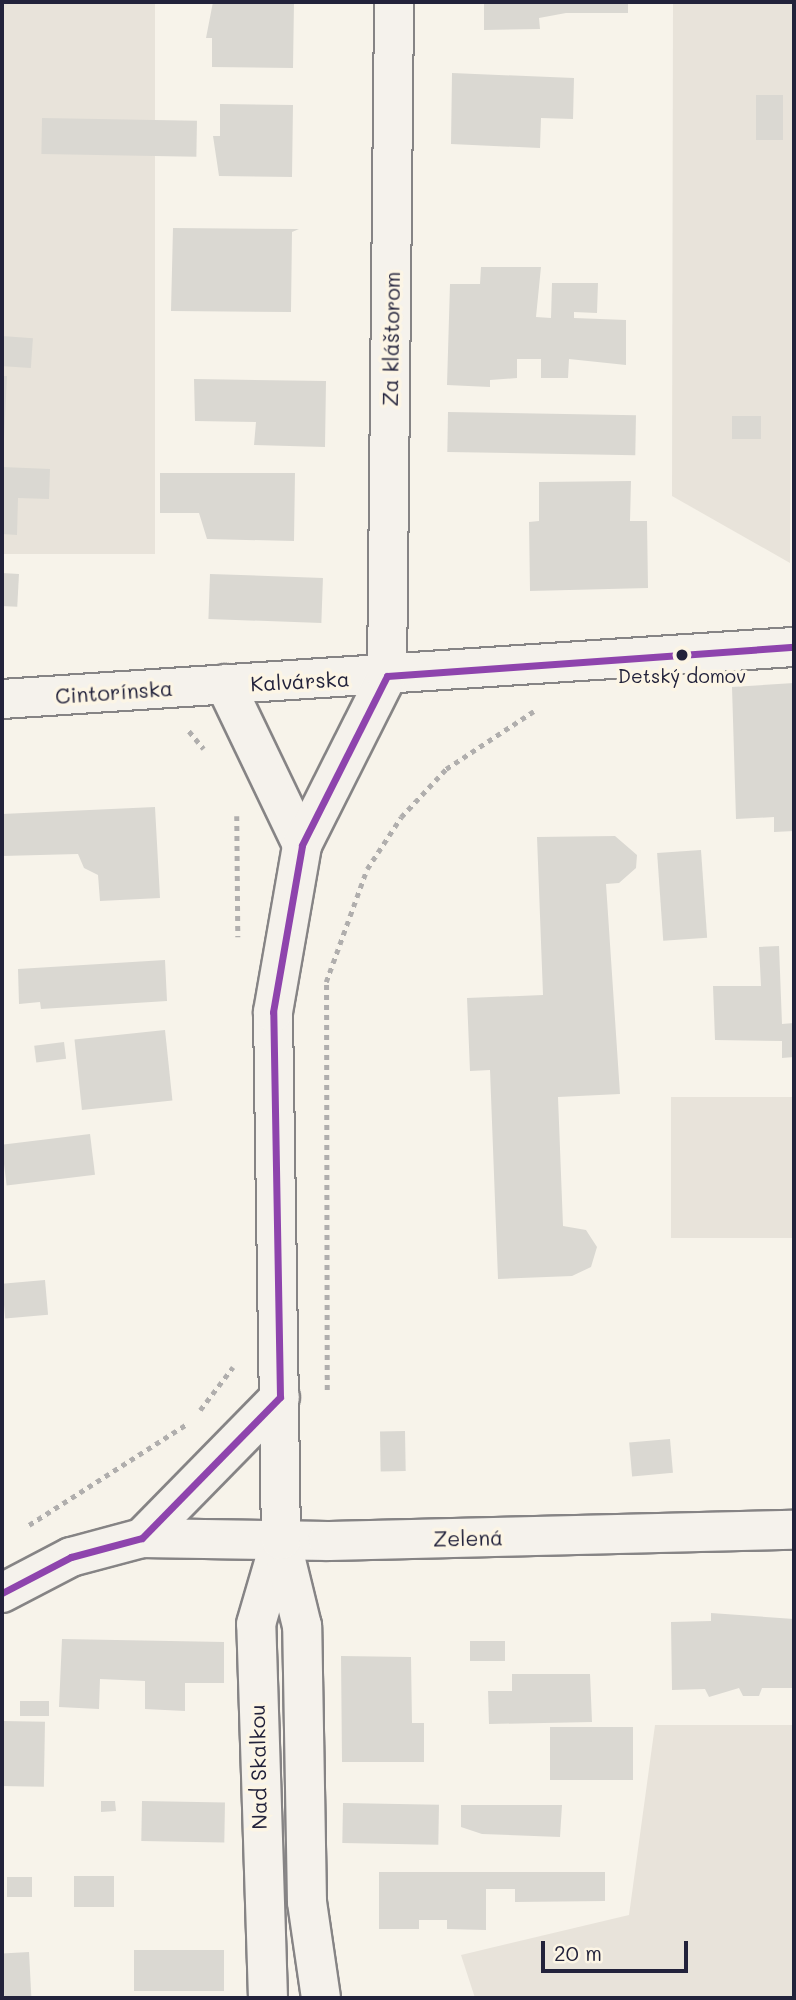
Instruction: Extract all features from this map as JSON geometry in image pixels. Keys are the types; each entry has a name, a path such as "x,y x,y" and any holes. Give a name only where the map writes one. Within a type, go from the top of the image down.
{"street":[{"name":"Za kláštorom","path":"387,676 394,2"},
{"name":"Kalvárska","path":"225,684 387,676 794,647"},
{"name":"Nad Skalkou","path":"321,1998 307,1902 302,1626 281,1540 273,1012 302,845 387,676"},
{"name":"Cintorínska","path":"2,699 225,684"},
{"path":"225,684 302,845"},
{"path":"142,1538 280,1397"},
{"name":"Zelená","path":"2,1593 71,1557 142,1538 281,1540 794,1530"},
{"name":"Nad Skalkou","path":"268,1998 256,1624 281,1540"}],"path":[{"path":"327,1406 326,982 367,869 401,817 446,769 544,704"},
{"path":"186,727 211,758"},
{"path":"237,803 238,953"},
{"path":"24,1528 188,1424 236,1360"}],"shaded area":[{"path":"2,2 155,2 155,554 2,554"},
{"path":"673,2 794,2 790,563 672,496"},
{"path":"671,1097 794,1097 794,1238 671,1238"},
{"path":"655,1725 794,1725 794,1998 475,1998 461,1955 629,1915"}],"building":[{"path":"213,2 294,2 293,68 212,67 212,38 206,38"},
{"path":"484,2 628,2 628,13 566,13 539,18 540,29 484,30"},
{"path":"452,73 574,78 573,119 541,118 540,148 451,144"},
{"path":"756,95 783,95 783,140 756,140"},
{"path":"220,104 293,105 292,177 219,176 213,136 220,136"},
{"path":"42,118 197,121 196,157 41,154"},
{"path":"173,228 299,229 292,232 291,312 171,311"},
{"path":"481,267 541,267 536,317 551,318 552,283 598,283 597,313 574,312 574,318 626,320 626,365 569,359 568,378 541,378 541,359 517,359 517,378 490,380 490,387 447,385 450,284 480,284"},
{"path":"2,336 33,338 31,368 2,366"},
{"path":"2,376 7,376 4,438 2,438"},
{"path":"194,379 326,381 325,447 254,445 256,422 195,421"},
{"path":"448,412 636,415 635,455 447,452"},
{"path":"732,416 761,416 761,439 732,439"},
{"path":"2,467 50,469 49,499 18,498 17,535 2,534"},
{"path":"160,473 295,473 294,541 207,539 199,513 160,513"},
{"path":"631,481 630,521 647,521 648,588 530,591 529,522 539,521 539,482"},
{"path":"2,573 19,574 17,607 2,606"},
{"path":"210,574 323,578 321,623 208,619"},
{"path":"794,683 794,831 774,832 774,817 736,819 732,687"},
{"path":"155,807 160,898 100,901 98,875 84,868 78,854 2,856 2,814"},
{"path":"615,836 637,855 636,868 619,883 606,884 620,1094 558,1097 563,1226 586,1230 597,1247 591,1267 572,1276 498,1279 490,1070 470,1071 467,998 543,995 537,837"},
{"path":"701,850 707,938 663,941 657,853"},
{"path":"779,946 782,1024 794,1023 794,1057 782,1058 782,1041 715,1040 713,986 761,986 759,947"},
{"path":"165,960 167,1001 41,1009 40,1002 19,1004 18,969"},
{"path":"165,1030 172,1101 82,1110 74,1040"},
{"path":"64,1042 66,1059 36,1063 34,1046"},
{"path":"90,1134 95,1175 7,1186 2,1145"},
{"path":"45,1280 48,1315 5,1319 2,1284"},
{"path":"380,1431 405,1431 406,1471 381,1471"},
{"path":"670,1439 673,1473 632,1476 629,1443"},
{"path":"711,1613 794,1619 794,1688 762,1688 759,1696 743,1696 739,1688 709,1697 705,1689 672,1690 671,1622 711,1621"},
{"path":"62,1639 224,1642 224,1683 185,1683 185,1711 145,1709 145,1681 100,1679 99,1709 59,1707"},
{"path":"470,1641 505,1641 505,1661 470,1661"},
{"path":"341,1656 411,1657 412,1723 424,1723 424,1762 342,1762"},
{"path":"512,1674 590,1674 592,1722 489,1724 488,1691 512,1691"},
{"path":"20,1701 49,1701 49,1716 20,1716"},
{"path":"2,1721 45,1722 44,1787 2,1786"},
{"path":"550,1727 633,1727 633,1780 550,1780"},
{"path":"101,1801 115,1801 116,1811 101,1812"},
{"path":"142,1801 225,1802 224,1842 141,1841"},
{"path":"343,1803 439,1805 438,1845 342,1843"},
{"path":"461,1805 562,1805 560,1837 482,1834 461,1827"},
{"path":"379,1872 605,1872 605,1901 515,1902 515,1889 486,1889 486,1930 447,1929 447,1920 419,1920 419,1929 379,1929"},
{"path":"74,1876 114,1876 114,1907 74,1907"},
{"path":"7,1877 32,1877 32,1897 7,1897"},
{"path":"134,1950 224,1950 224,1991 134,1991"},
{"path":"29,1952 31,1996 4,1997 2,1953"}],"transit line":[{"path":"2,1593 71,1557 142,1538 280,1397 273,1012 302,845 387,676 794,647"}],"place":[{"name":"Detský domov","path":"682,655"}]}
